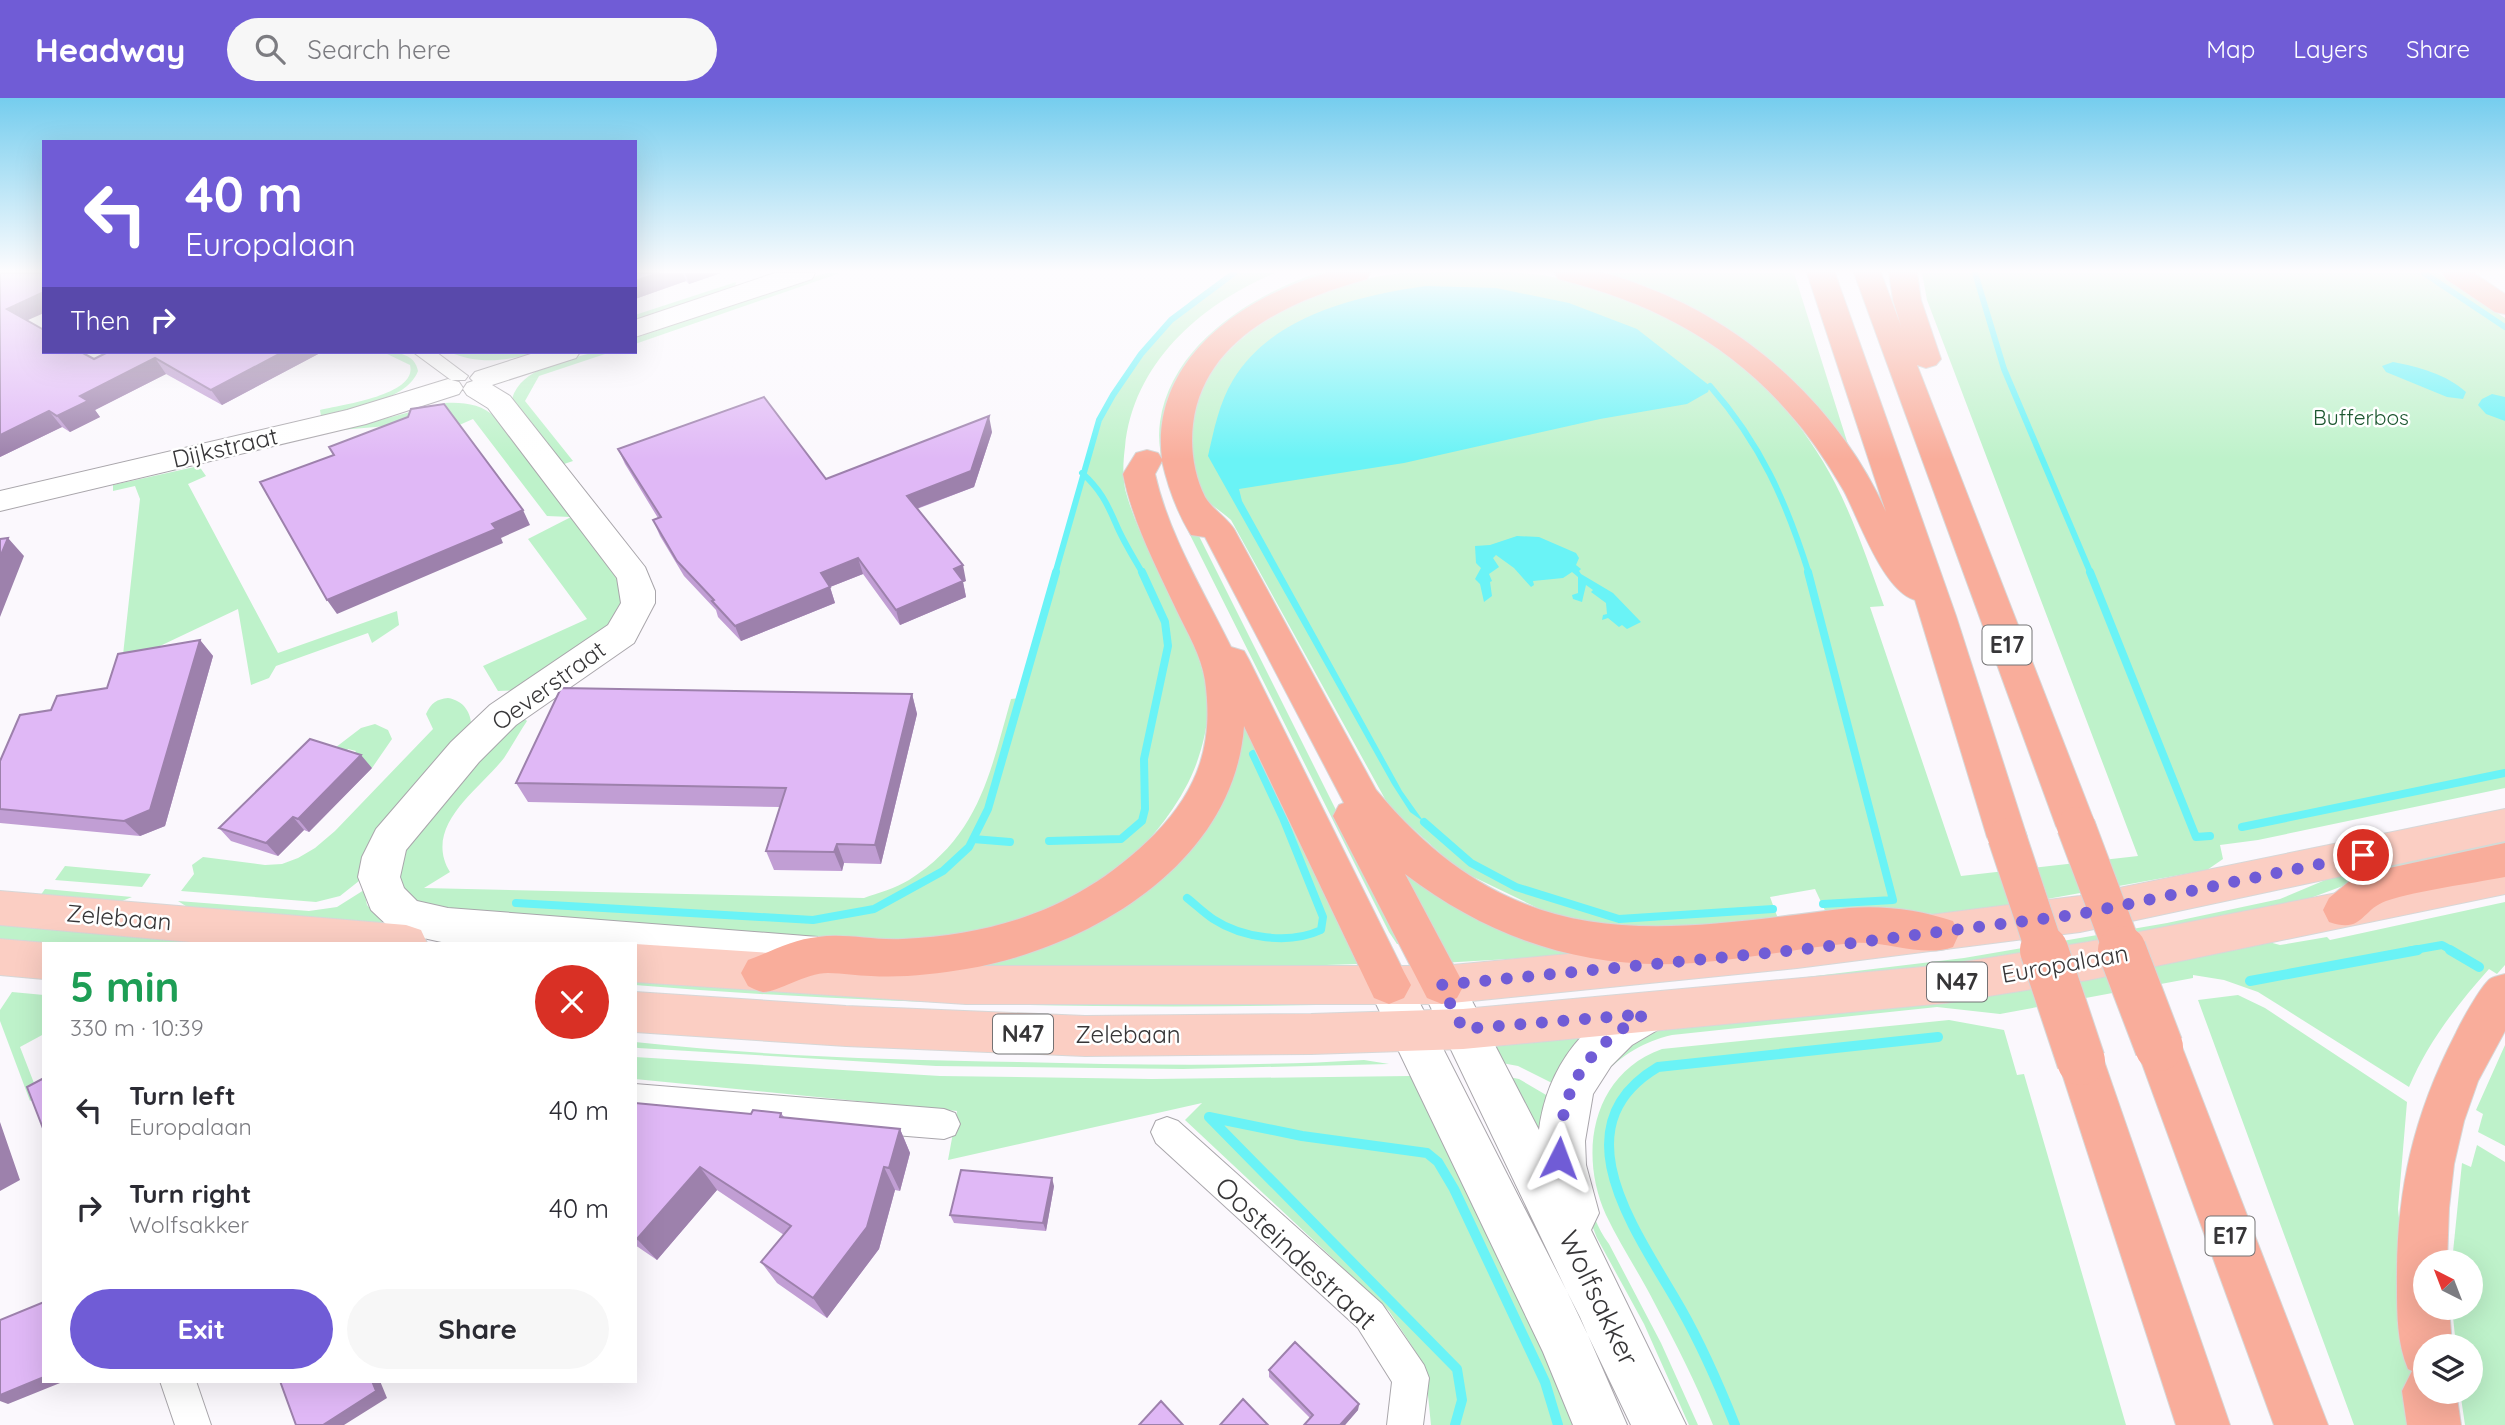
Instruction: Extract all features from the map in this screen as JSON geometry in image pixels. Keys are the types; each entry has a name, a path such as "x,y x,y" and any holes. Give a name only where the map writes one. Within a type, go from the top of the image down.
{"highway":[{"path":"763,973 818,955 874,958 929,955 1000,944 1039,932 1079,915 1139,875 1161,854 1202,804 1217,775 1224,740 1227,707 1223,674 1150,517 1139,474 1168,374 1200,335"},
{"path":"1229,335 1197,370 1178,414 1178,459 1191,503 1441,985"},
{"path":"1716,335 1769,372 1815,425 1861,493 1886,547 1938,616"},
{"name":"E17","path":"1842,335 1938,616 2007,837 2203,1425"},
{"name":"E17","path":"1890,335 2301,1425"},
{"path":"1919,335 1942,406 1939,464"},
{"path":"1149,437 1155,501 1389,985"},
{"path":"1191,503 1217,529 1362,801 1381,827 1404,851 1434,876 1468,898 1542,930 1621,945 1684,945 1868,925 1938,933"},
{"path":"2344,910 2372,887 2505,860"},
{"path":"2425,1334 2421,1247 2427,1178 2435,1135 2460,1067 2486,1020 2505,993"},
{"path":"2431,1404 2434,1425"}],"main road":[{"name":"Europalaan","path":"1389,985 1441,985 1695,961 2080,914 2505,825"},
{"name":"Europalaan","path":"1410,1031 1645,1014 1945,984 2088,961 2505,877"},
{"name":"Zelebaan","path":"0,908 394,942"},
{"path":"0,957 42,961"},
{"name":"Zelebaan","path":"637,963 966,985 1389,985"},
{"name":"Zelebaan","path":"637,1012 846,1026 1085,1036 1410,1031"}],"street":[{"name":"Oeverstraat","path":"426,354 499,402 633,575 638,591 638,603 621,634 503,715 477,740 390,840 382,857 379,877 386,898 405,916 448,926 818,955"},
{"name":"Dijkstraat","path":"0,501 355,417 560,354"},
{"name":"Wolfsakker","path":"1389,985 1562,1335 1600,1425"},
{"name":"Wolfsakker","path":"1441,985 1610,1315 1659,1425"},
{"name":"Wolfsakker","path":"1645,1014 1613,1033 1576,1080 1563,1114 1559,1158 1565,1191 1577,1218 1679,1425"},
{"path":"637,1099 944,1124"},
{"name":"Oosteindestraat","path":"1167,1132 1370,1316 1411,1378 1405,1425"},
{"path":"179,1383 193,1425"}],"green space":[{"path":"644,335 661,335 637,343 637,337"},
{"path":"1156,335 1181,335 1156,363 1141,389 1131,417 1125,447 1125,490 1145,543 1179,610 1198,656 1205,680 1208,706 1202,746 1188,783 1144,845 1117,869 1087,890 1020,919 946,937 855,944 427,911 397,886 402,845 520,714 527,721 504,758 457,810 448,824 443,839 443,855 450,872 424,888 864,898 904,883 933,863 952,844 966,823 988,777 1011,699 1020,698 1099,420 1128,369"},
{"path":"1210,335 1224,335 1208,344 1178,494 1403,944 1397,944 1389,932 1178,511 1166,478 1161,456 1160,422 1167,394 1180,369"},
{"name":"Bufferbos","path":"1248,335 1701,335 1711,341 1748,370 1782,404 1824,463 1842,498 1884,606 1870,607 1961,876 2138,856 1940,335 2505,335 2505,788 2258,840 2220,845 2223,859 2207,870 1964,914 1940,915 1909,911 1828,917 1815,889 1770,897 1780,924 1661,936 1546,912 1459,870 1390,808 1231,520 1212,505 1199,489 1192,460 1191,438 1196,403 1212,372 1235,345"},
{"path":"1705,335 1813,335 1850,451 1785,378"},
{"path":"387,354 400,354 413,361 418,371 412,381 390,397 321,416 320,410 391,391 409,375 410,365"},
{"path":"454,354 530,354 493,360"},
{"path":"587,354 605,354 539,376 525,401 573,461 561,465 512,399 525,379 558,362"},
{"path":"445,403 472,405 496,418 616,572 626,600 617,621 518,690 498,691 483,666 587,619 528,539 571,517 547,516 473,419 457,426 444,421 341,430"},
{"path":"199,466 206,476 188,484 278,653 397,611 399,625 372,643 368,633 276,666 269,678 251,685 238,609 122,664 140,499 135,486 113,491 113,485"},
{"path":"448,698 459,702 467,710 471,720 471,732 364,877 340,896 316,902 181,891 194,874 192,865 203,857 265,865 282,864 315,848 335,831 433,729 426,714 435,702"},
{"path":"1240,705 1358,964 1195,969 959,966 1124,904"},
{"path":"375,724 388,730 392,739 372,768 348,761 356,751 348,749 339,758 327,754 361,728"},
{"path":"2505,840 2505,850 2370,876 2305,900 2180,926 1975,961 1852,978 1479,1008 1782,980 1964,958 2167,923 2280,899 2330,878"},
{"path":"1383,846 1576,955 1441,963"},
{"path":"65,866 151,874 142,887 55,880"},
{"path":"45,889 132,897 117,903 40,896"},
{"path":"364,890 367,905 385,925 192,910 178,901 309,911 337,907"},
{"path":"2505,902 2505,965 2497,974 2489,969 2455,1010 2434,1039 2409,1087 2258,992 2224,980 2193,975 2193,978 2000,1014 1937,1007 1672,1035 1634,1050 1602,1076 1608,1058 1652,1032 2265,941 2280,945 2327,937 2330,940"},
{"path":"0,923 232,942 42,943 0,940"},
{"path":"637,979 1363,1004 1090,1006 726,992 637,985"},
{"path":"12,992 42,995 42,1035 20,1047 39,1096 30,1101 0,1021 0,1010"},
{"path":"2238,995 2265,1008 2407,1102 2398,1209 2415,1425 2354,1425 2198,1000"},
{"path":"1949,1020 2004,1030 2017,1075 2024,1074 2126,1425 1713,1425 1671,1334 1606,1215 1597,1191 1593,1142 1597,1118 1606,1096 1620,1077 1638,1061 1662,1049"},
{"path":"1589,1035 1558,1086 1518,1066 1491,1061 1487,1047"},
{"path":"637,1042 779,1054 1104,1064 1278,1064 1364,1060 1389,1064 1183,1069 936,1066 638,1048"},
{"path":"2505,1045 2505,1146 2478,1132 2483,1114 2476,1110"},
{"path":"637,1057 940,1076 1152,1079 1410,1076 1416,1079 1587,1425 1431,1425 1425,1366 1389,1311 1185,1120 1202,1103 948,1160 957,1111 637,1079"},
{"path":"1494,1074 1519,1079 1553,1099 1546,1141"},
{"path":"1580,1134 1587,1191 1595,1218 1661,1343 1698,1425 1689,1425 1644,1324 1597,1238 1585,1208"},
{"path":"2477,1145 2505,1162 2505,1425 2465,1425 2462,1404 2483,1404 2483,1334 2455,1334 2453,1320 2483,1320 2483,1250 2453,1250 2462,1163 2471,1167"}],"water":[{"path":"1276,335 1645,335 1710,386 1708,392 1687,404 1600,419 1404,463 1239,489 1242,501 1402,791 1424,822 1410,812 1392,784 1208,456 1228,389 1250,358"},
{"path":"2393,362 2450,380 2466,392 2463,399 2447,397 2386,372 2382,366"},
{"path":"2492,394 2505,397 2505,421 2486,414 2478,405 2482,399"},
{"path":"1517,536 1539,537 1576,553 1579,558 1576,565 1581,569 1581,574 1613,593 1641,622 1627,629 1622,625 1619,627 1608,618 1602,620 1603,615 1607,614 1606,603 1586,585 1582,602 1573,599 1572,595 1578,593 1578,577 1572,572 1563,578 1533,581 1534,585 1531,587 1514,568 1496,555 1493,558 1499,567 1489,574 1492,596 1484,602 1480,584 1475,579 1481,568 1476,563 1475,546 1490,545"}],"building":[{"path":"0,335 42,335 42,354 85,354 94,359 104,354 279,354 211,390 155,358 80,396 88,401 57,416 49,411 0,435"},
{"path":"764,397 826,479 989,416 971,471 907,496 963,565 954,569 963,581 896,610 858,558 821,573 830,587 735,626 677,561 653,520 661,517 618,449"},
{"path":"444,404 523,510 492,524 496,529 327,600 260,482 334,455 329,447 408,417 411,409"},
{"path":"8,538 0,557 0,539"},
{"path":"200,640 150,810 124,821 0,809 0,761 20,715 51,710 57,696 107,688 118,654"},
{"path":"561,688 912,694 875,845 837,844 834,852 766,851 786,788 516,783"},
{"path":"310,739 361,755 298,819 293,817 266,843 219,828"},
{"path":"42,1079 42,1126 27,1087"},
{"path":"637,1103 751,1114 753,1110 781,1113 780,1117 900,1129 889,1168 884,1167 867,1227 813,1298 761,1262 791,1226 700,1167 637,1239"},
{"path":"961,1170 1052,1178 1043,1223 950,1215"},
{"path":"42,1303 42,1378 0,1395 0,1320"},
{"path":"1295,1342 1359,1404 1340,1425 1304,1425 1313,1415 1269,1370"},
{"path":"281,1383 373,1383 376,1391 323,1425 296,1425"},
{"path":"1243,1399 1268,1425 1220,1425"},
{"path":"1161,1401 1183,1425 1139,1425"}],"waterway":[{"path":"1083,474 1099,420 1141,354 1158,335"},
{"path":"1994,335 2004,369 2091,574"},
{"path":"1710,386 1744,430 1770,474 1791,522 1809,574"},
{"path":"1055,574 1083,474"},
{"path":"1083,474 1102,497 1143,573"},
{"path":"973,839 988,809 1056,572"},
{"path":"1808,572 1893,900 1823,904"},
{"path":"2090,572 2196,837 2210,836"},
{"path":"1049,841 1121,839 1142,821 1145,809 1144,759 1168,646 1165,622 1143,573"},
{"path":"1187,898 1225,926 1251,935 1295,937 1321,930 1323,917 1283,818 1253,754"},
{"path":"2242,827 2505,773"},
{"path":"1424,822 1471,863 1516,887 1619,919 1773,909"},
{"path":"516,903 813,920 874,909 943,871 969,847 973,839"},
{"path":"973,839 1010,842"},
{"path":"2408,951 2442,945 2453,951"},
{"path":"2250,981 2418,950"},
{"path":"2450,950 2479,967"},
{"path":"1735,1425 1696,1337 1646,1249 1616,1184 1609,1151 1612,1120 1628,1092 1658,1067 1938,1037"},
{"path":"1455,1425 1462,1400 1457,1369 1209,1117 1302,1136 1427,1153 1438,1162 1454,1189 1545,1382 1558,1425"}],"route":[{"path":"1559,1158 1563,1114 1576,1080 1613,1033 1645,1014 1463,1029 1441,985 1797,950 2080,914 2363,855"}]}
